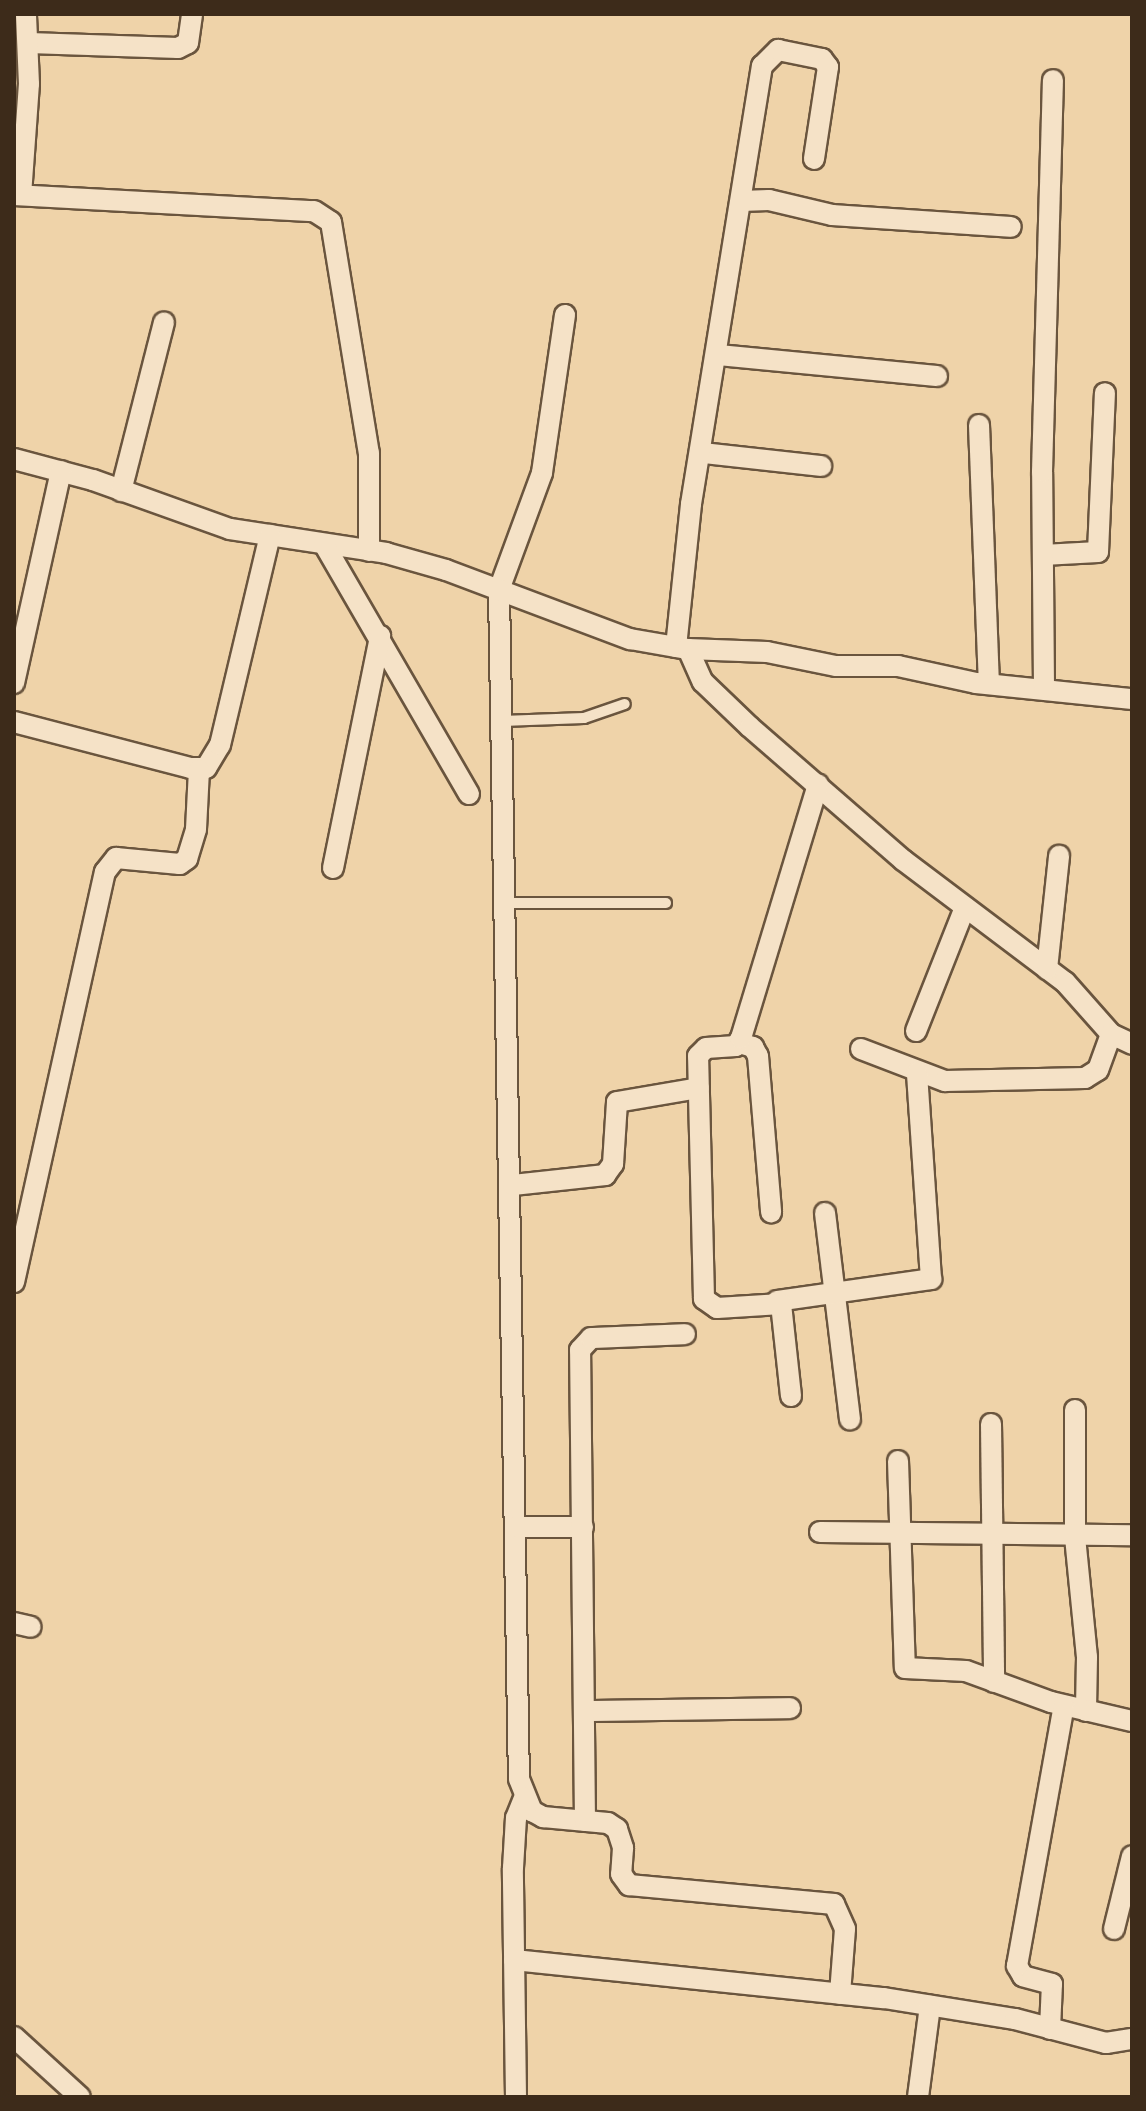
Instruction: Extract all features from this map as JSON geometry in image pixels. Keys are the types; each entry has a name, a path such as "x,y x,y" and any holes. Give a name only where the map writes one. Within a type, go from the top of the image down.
{"street":[{"path":"26,14 29,43 17,195 300,211 323,214 337,232 369,453 348,548 380,636 469,794"},
{"path":"29,43 178,48 188,43 192,14"},
{"path":"814,159 828,67 822,59 778,50 767,55 762,66 703,453 691,504 682,648 703,682 818,784 965,907 1047,969 1111,1034 1132,1044"},
{"path":"1044,687 1043,555 1053,80"},
{"path":"741,201 769,200 832,215 1011,227"},
{"path":"516,2097 515,1829 524,1798 517,1764 513,1185 499,590 542,473 565,315"},
{"path":"121,491 164,322"},
{"path":"718,355 937,376"},
{"path":"1043,555 1089,556 1098,552 1105,393"},
{"path":"979,425 989,684"},
{"path":"703,453 821,466"},
{"path":"14,459 61,471 230,529 348,548 446,570 630,639 682,648 767,652 836,666 898,666 989,684 1044,687 1132,699"},
{"path":"14,683 61,471"},
{"path":"14,722 199,770 216,758 270,535"},
{"path":"333,868 380,636"},
{"path":"14,1282 105,872 116,858 180,864 187,859 196,829 199,770"},
{"path":"739,1043 818,784"},
{"path":"1047,969 1059,856"},
{"path":"916,1031 965,907"},
{"path":"861,1049 917,1072 961,1082 1085,1078 1098,1070 1111,1034"},
{"path":"771,1212 758,1056 753,1047 739,1043 703,1049 699,1088 704,1299 717,1308 926,1281 934,1275 917,1072"},
{"path":"513,1185 605,1175 613,1164 617,1102 699,1088"},
{"path":"825,1213 850,1419"},
{"path":"777,1301 782,1307 791,1396"},
{"path":"585,1821 583,1341 685,1334"},
{"path":"1075,1410 1075,1537 1087,1657 1086,1711"},
{"path":"991,1424 989,1535 994,1682"},
{"path":"898,1461 905,1668 953,1669 1064,1706 1132,1721"},
{"path":"516,1527 583,1527"},
{"path":"820,1532 1075,1537 1132,1535"},
{"path":"1050,2029 1052,1984 1023,1976 1017,1966 1064,1706"},
{"path":"585,1711 790,1708"},
{"path":"524,1798 543,1817 608,1823 617,1829 623,1848 621,1874 629,1885 834,1904 845,1929 840,1994"},
{"path":"1114,1929 1132,1856"},
{"path":"514,1960 840,1994 930,2006 1106,2043 1132,2039"},
{"path":"918,2097 930,2006"},
{"path":"14,2037 80,2097"}],"lane":[{"path":"502,721 584,718 625,704"},
{"path":"506,903 666,903"}]}
